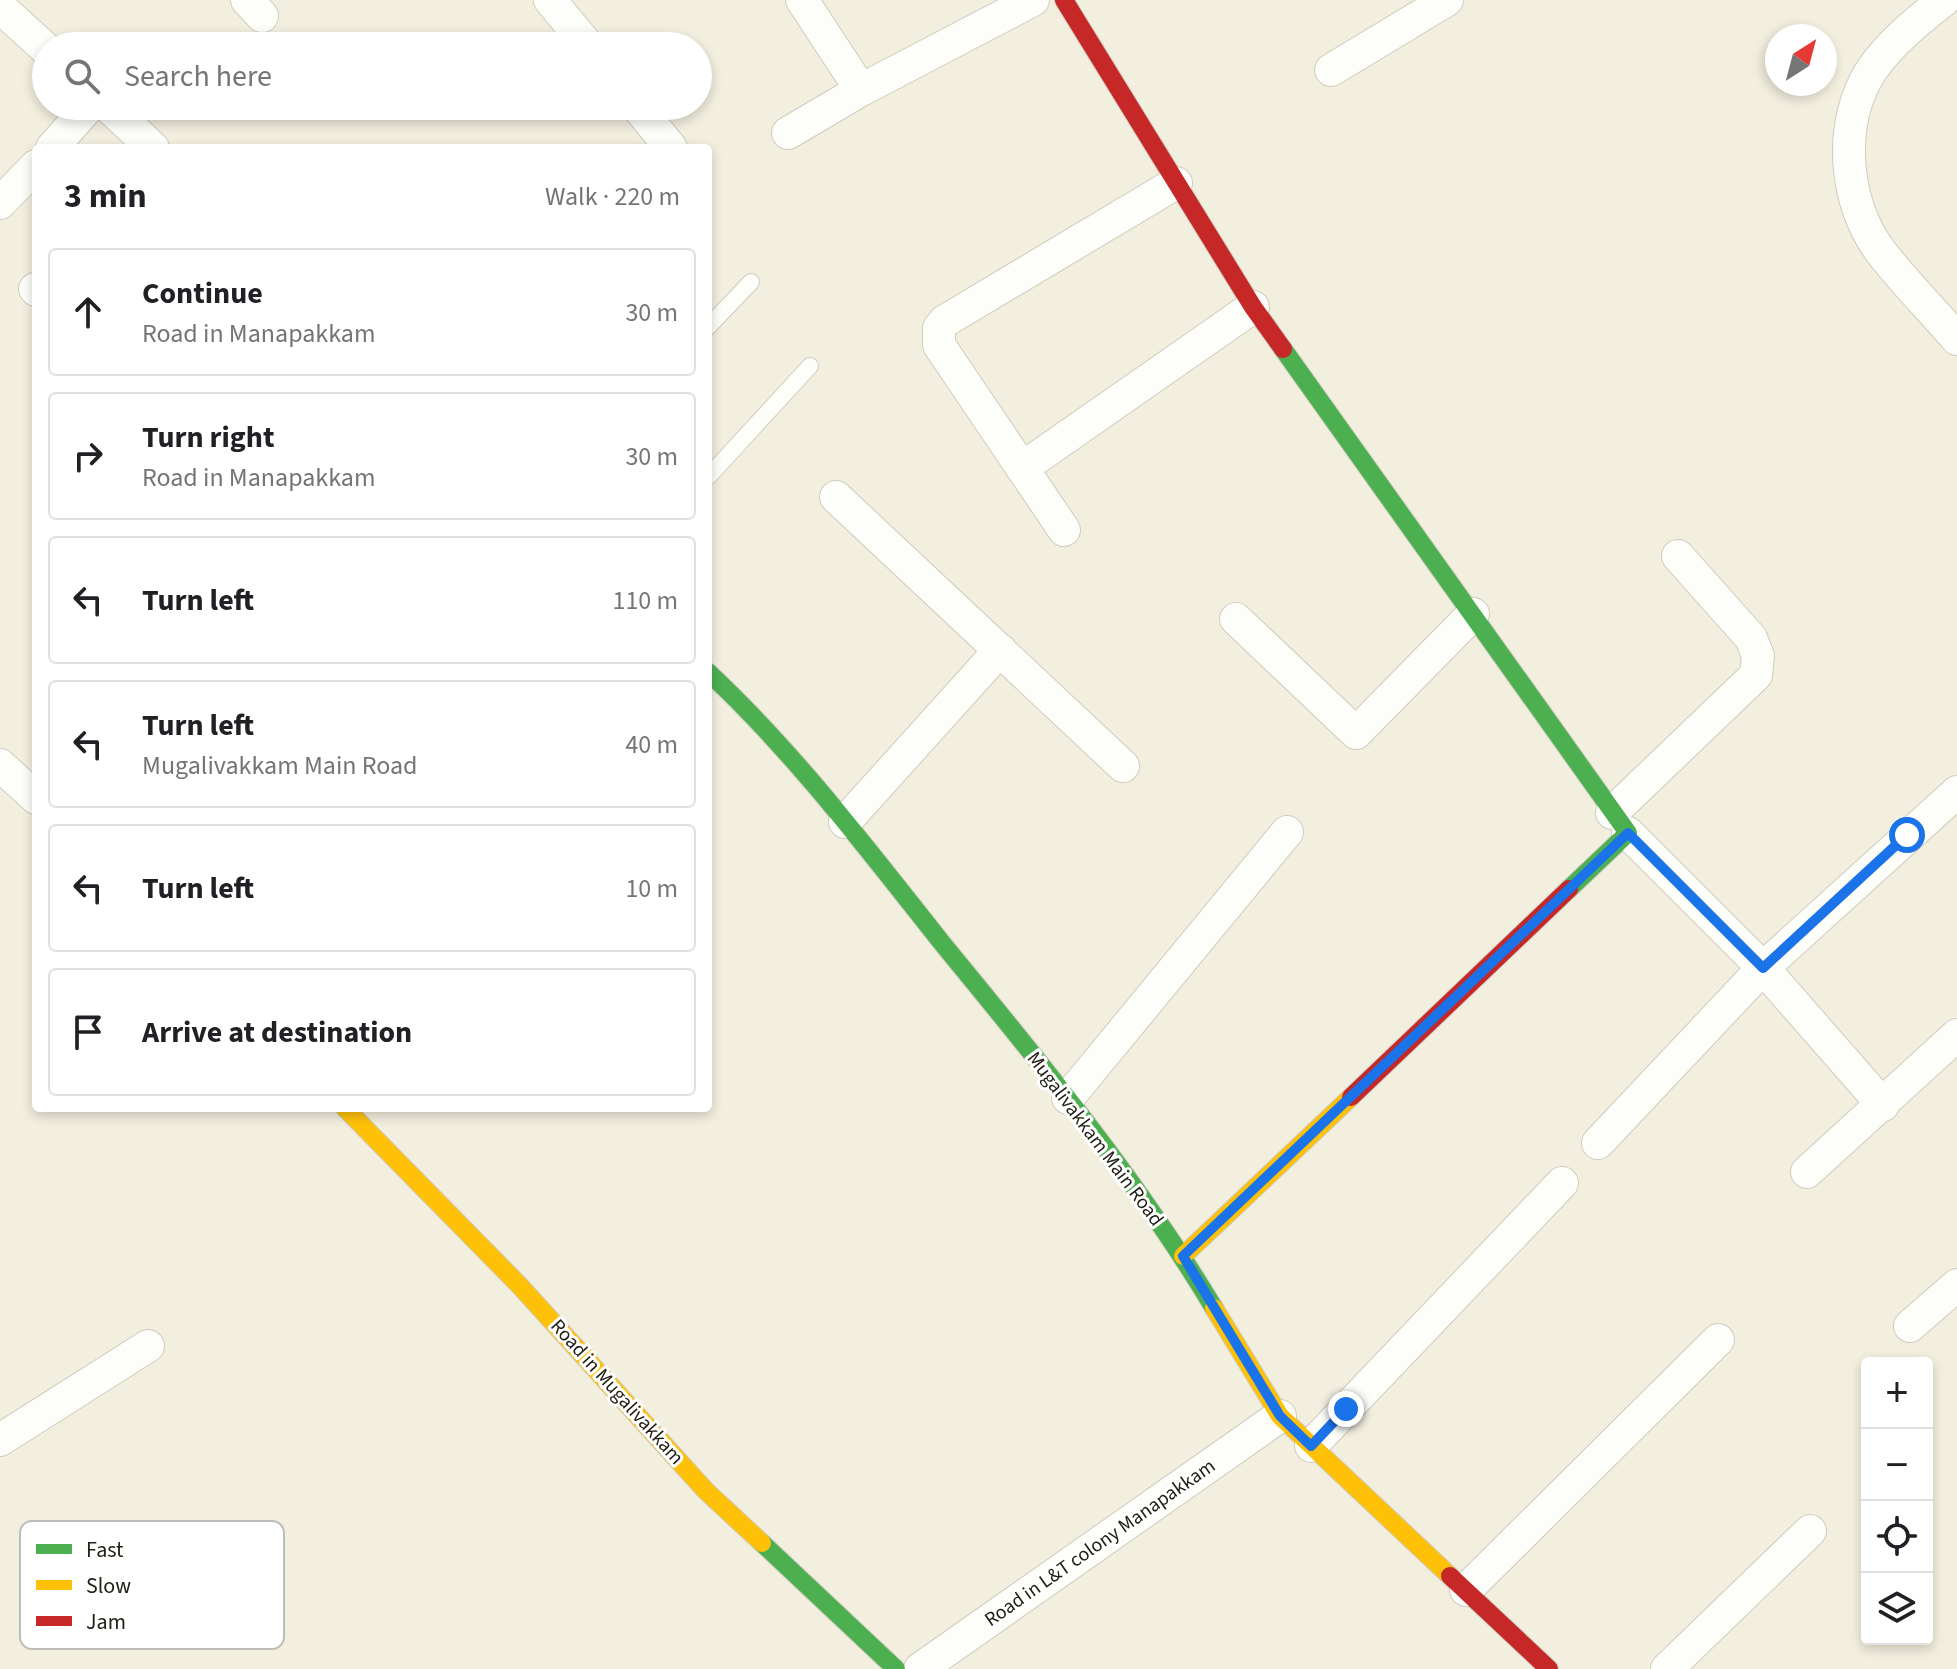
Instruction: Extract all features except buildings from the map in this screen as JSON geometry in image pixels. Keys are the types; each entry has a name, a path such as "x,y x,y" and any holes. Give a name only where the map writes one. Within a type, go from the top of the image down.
{"street":[{"path":"550,0 576,32"},
{"path":"802,0 861,90"},
{"path":"788,133 861,90 1033,0"},
{"path":"1064,0 1253,307 1620,823 1763,968 1883,1105"},
{"path":"1331,70 1447,0"},
{"path":"1944,0 1906,31 1873,68 1857,100 1850,132 1850,174 1859,215 1879,250 1957,339"},
{"path":"0,7 32,36"},
{"path":"56,144 77,120"},
{"path":"123,120 149,144"},
{"path":"648,120 668,144"},
{"path":"0,203 32,170"},
{"path":"1064,530 939,345 939,328 945,321 1176,183"},
{"path":"1022,468 1253,307"},
{"path":"836,497 1123,766"},
{"path":"1183,1256 1620,823 1756,675 1758,656 1751,638 1678,556"},
{"path":"1236,619 1356,733 1473,614"},
{"path":"845,822 1000,650"},
{"name":"Mugalivakkam Main Road","path":"712,676 740,702 845,822 1068,1098 1183,1256 1280,1416 1549,1669"},
{"path":"0,765 32,794"},
{"path":"1598,1143 1763,968 1957,792"},
{"path":"1068,1098 1287,832"},
{"path":"1807,1172 1957,1035"},
{"name":"Road in Mugalivakkam","path":"349,1112 520,1286 706,1491 896,1669"},
{"path":"1311,1446 1562,1183"},
{"path":"1910,1326 1957,1285"},
{"path":"1466,1590 1718,1340"},
{"path":"0,1440 148,1346"},
{"name":"Road in L&T colony Manapakkam","path":"920,1669 1280,1416"},
{"path":"1667,1669 1810,1531"}],"lane":[{"path":"712,323 751,282"},
{"path":"712,473 810,366"}],"traffic: fast":[{"path":"1283,349 1628,833 1569,889"},
{"path":"712,676 771,735 830,803 1050,1076 1119,1166 1214,1308"},
{"path":"762,1543 896,1669"}],"traffic: slow":[{"path":"1183,1256 1351,1097"},
{"path":"349,1112 520,1286 706,1491 762,1543"},
{"path":"1214,1308 1280,1416 1450,1576"}],"traffic: jam":[{"path":"1064,0 1253,307 1283,349"},
{"path":"1351,1097 1569,889"},
{"path":"1450,1576 1549,1669"}],"route":[{"path":"1346,1409 1311,1446 1280,1416 1183,1256 1628,833 1763,968 1907,835"}]}
